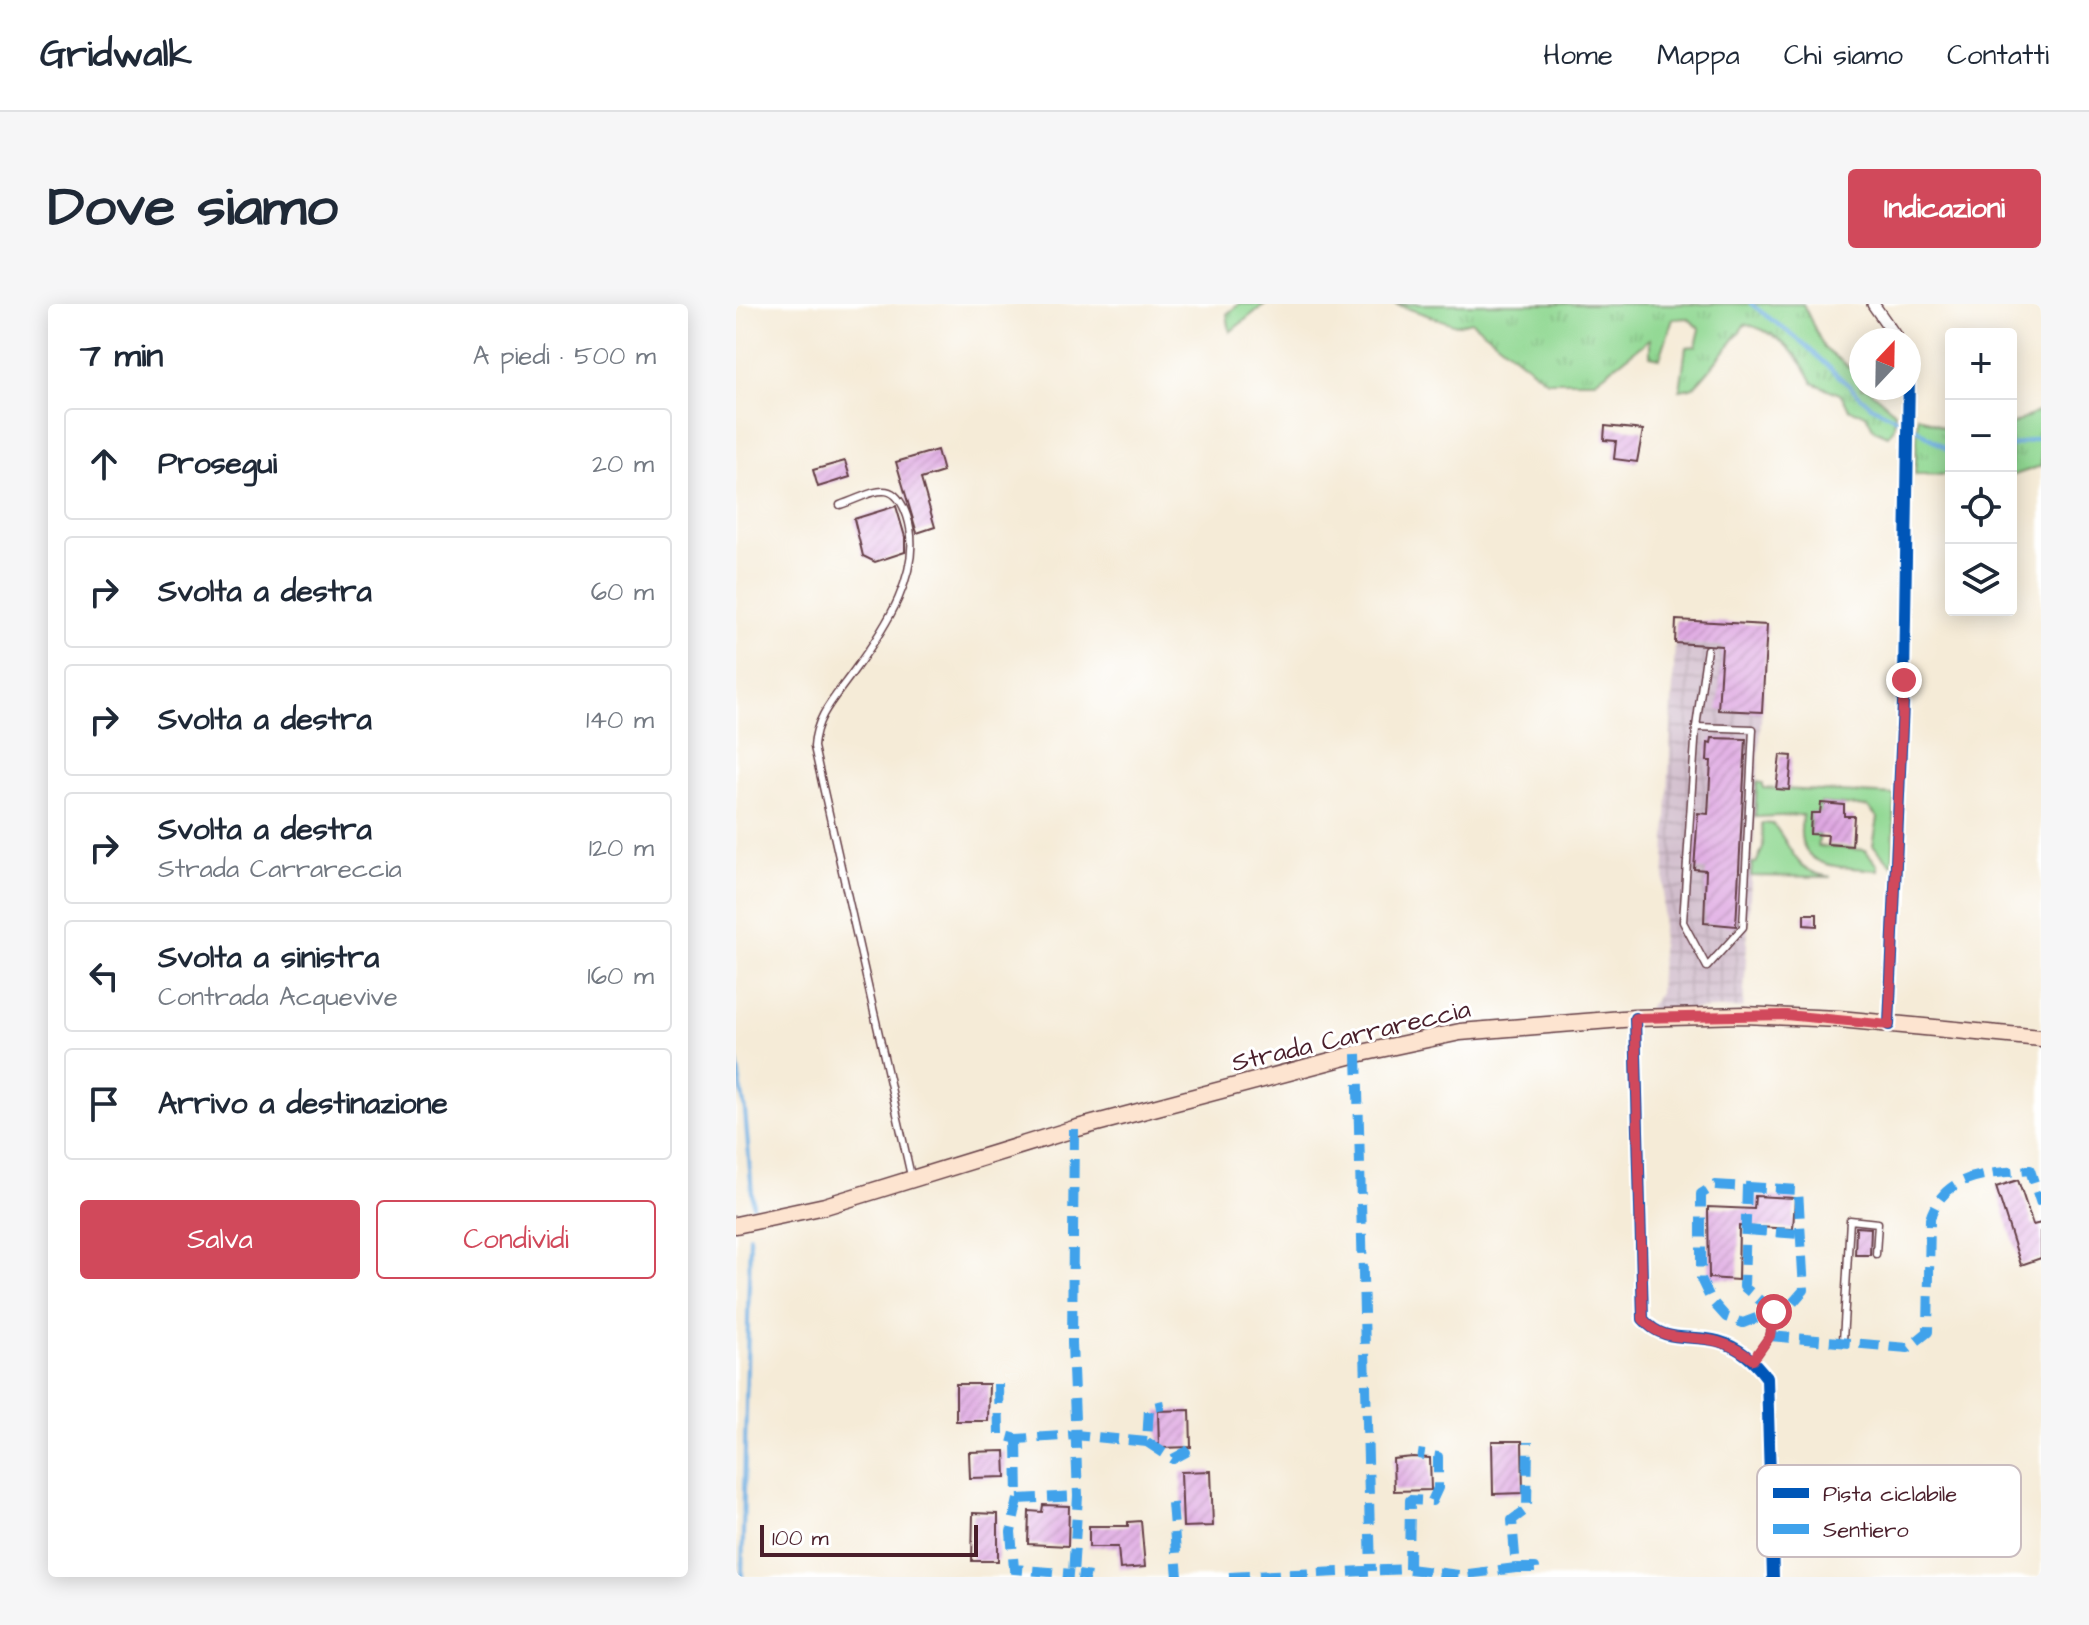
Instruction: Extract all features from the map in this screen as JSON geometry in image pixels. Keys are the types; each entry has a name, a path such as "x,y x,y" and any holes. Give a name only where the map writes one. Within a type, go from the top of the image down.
{"main road":[{"name":"Strada Carrareccia","path":"736,1225 825,1206 1074,1129 1428,1038 1635,1018 1786,1015 2041,1038"}],"street":[{"path":"1873,304 1890,328"},
{"path":"1889,1025 1904,680 1910,400"},
{"path":"1635,1018 1643,1319 1661,1335 1717,1341 1738,1349 1753,1360 1767,1378 1770,1465"},
{"path":"1772,1557 1773,1577"}],"lane":[{"path":"840,505 885,490 894,491 900,496 914,538 912,560 900,592 870,648 823,713 815,732 814,747 911,1180"},
{"path":"1696,727 1753,729 1743,927 1707,967 1683,922 1696,727 1707,649"},
{"path":"1843,1341 1850,1220 1878,1223 1876,1254"},
{"path":"1753,1360 1770,1336 1774,1312"}],"shaded area":[{"path":"1676,620 1767,625 1743,1008 1646,1011 1659,994"}],"green space":[{"path":"1239,304 1265,304 1230,332 1227,314"},
{"path":"1395,304 1803,304 1824,348 1849,367 1849,400 1881,400 1895,412 1894,428 1888,436 1874,430 1866,414 1850,410 1840,394 1813,383 1786,345 1768,332 1745,324 1697,383 1680,390 1686,347 1696,346 1700,329 1688,318 1673,319 1660,358 1650,356 1650,339 1595,381 1547,381 1471,321 1456,325"},
{"path":"2041,410 2041,466 2017,474 2017,472 2017,422"},
{"path":"1918,416 1945,428 1945,475 1915,474"},
{"path":"1757,782 1763,783 1763,788 1895,795 1893,866 1873,845 1878,818 1868,807 1821,803 1820,813 1811,813 1810,833 1820,834 1818,846 1865,850 1878,865 1878,870 1833,866 1810,856 1804,847 1801,833 1803,815 1755,817"},
{"path":"1762,823 1773,824 1801,864 1818,874 1831,877 1751,876 1752,863 1756,863 1763,848"}],"building":[{"path":"1605,426 1643,430 1637,462 1614,459 1616,441 1604,440"},
{"path":"937,450 943,472 921,479 935,527 917,533 896,462"},
{"path":"845,461 850,477 818,487 813,470"},
{"path":"896,506 905,537 905,552 875,562 863,556 854,519"},
{"path":"1676,620 1767,625 1762,712 1718,710 1722,646 1675,643"},
{"path":"1712,738 1746,739 1736,926 1704,923 1706,870 1694,869 1698,813 1708,814 1711,761 1707,761 1708,742 1711,743"},
{"path":"1780,755 1792,756 1789,790 1776,789"},
{"path":"1821,803 1844,805 1844,816 1854,816 1852,846 1827,844 1828,835 1810,834 1811,813 1820,813"},
{"path":"1804,914 1817,914 1817,926 1804,925"},
{"path":"2018,1180 2033,1225 2041,1223 2041,1258 2021,1265 1996,1187"},
{"path":"1755,1196 1795,1198 1793,1229 1739,1226 1738,1280 1709,1278 1708,1207 1754,1209"},
{"path":"1856,1227 1871,1228 1870,1255 1855,1255"},
{"path":"956,1384 989,1384 988,1421 956,1421"},
{"path":"1190,1410 1191,1447 1159,1448 1158,1411"},
{"path":"1492,1441 1522,1441 1523,1493 1493,1494"},
{"path":"1005,1451 1006,1477 970,1478 969,1452"},
{"path":"1430,1458 1431,1490 1394,1491 1393,1459"},
{"path":"1211,1471 1213,1526 1183,1527 1181,1472"},
{"path":"1043,1505 1069,1506 1068,1546 1028,1544 1029,1511 1042,1512"},
{"path":"973,1513 998,1514 998,1561 972,1561"},
{"path":"1141,1521 1145,1567 1120,1569 1118,1547 1089,1547 1089,1526 1128,1526 1128,1522"}],"waterway":[{"path":"1751,304 1804,344 1871,406 1917,429 1945,448"},
{"path":"2017,444 2041,437"},
{"path":"736,1057 745,1111 753,1205"},
{"path":"742,1577 750,1236"}],"marked path":[{"path":"1357,1054 1371,1571"},
{"path":"1074,1129 1072,1343 1078,1496 1073,1574 1090,1577"},
{"path":"1770,1336 1908,1348 1928,1332 1930,1219 1946,1192 1970,1178 2030,1170 2041,1204"},
{"path":"1715,1185 1798,1190 1804,1290 1791,1305 1743,1323 1726,1317 1711,1300 1701,1279 1701,1194 1715,1185"},
{"path":"1747,1185 1744,1287 1774,1312"},
{"path":"1746,1230 1799,1234"},
{"path":"998,1384 999,1434 1017,1439 1075,1435 1147,1442 1149,1408 1164,1405"},
{"path":"1017,1439 1018,1499 1011,1532 1014,1569 1073,1574"},
{"path":"1147,1442 1173,1459 1186,1452 1180,1447"},
{"path":"1229,1577 1409,1569 1459,1575 1516,1568 1512,1520 1527,1509 1528,1442"},
{"path":"1409,1569 1410,1500 1432,1501 1438,1488 1438,1457 1418,1454"},
{"path":"1018,1499 1078,1496"},
{"path":"1172,1503 1178,1577"},
{"path":"1516,1568 1535,1568 1536,1577"}],"cycle path":[{"path":"1889,1025 1904,680 1909,400"},
{"path":"1635,1018 1643,1319 1660,1332 1718,1341 1752,1360 1767,1378 1770,1465"},
{"path":"1772,1557 1773,1577"}],"route":[{"path":"1774,1312 1770,1336 1753,1360 1738,1349 1717,1341 1661,1335 1643,1319 1640,1300 1635,1018 1786,1015 1889,1025 1904,680"}]}
